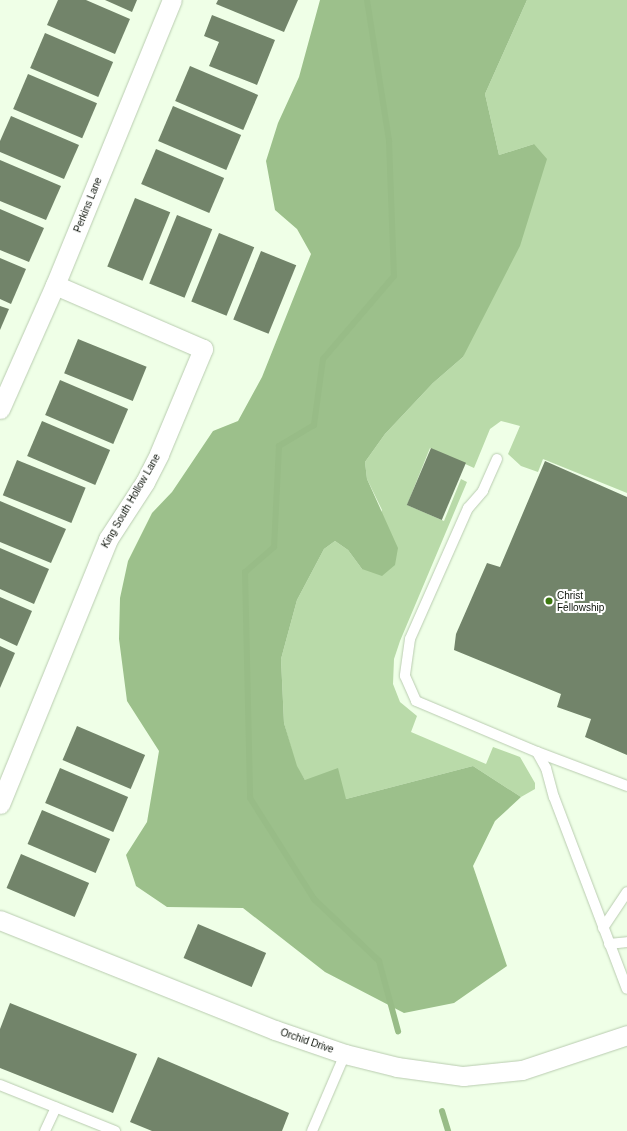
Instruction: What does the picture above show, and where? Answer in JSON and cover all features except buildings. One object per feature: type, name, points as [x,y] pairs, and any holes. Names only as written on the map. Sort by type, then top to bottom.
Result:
[{"type":"street","name":"Perkins Lane","points":[[0,409],[54,285],[172,0]]},
{"type":"street","name":"King South Hollow Lane","points":[[0,804],[108,539],[145,482],[157,459],[203,349],[54,285]]},
{"type":"street","name":"Orchid Drive","points":[[0,920],[275,1030],[345,1054],[397,1067],[463,1076],[522,1070],[627,1035]]},
{"type":"lane","points":[[497,459],[483,492],[468,508],[410,640],[405,676],[416,701],[537,752],[627,786]]},
{"type":"lane","points":[[537,752],[546,768],[554,797],[627,989]]},
{"type":"lane","points":[[603,928],[627,892]]},
{"type":"lane","points":[[609,944],[627,942]]},
{"type":"lane","points":[[312,1131],[345,1054]]},
{"type":"lane","points":[[0,1085],[115,1131]]},
{"type":"lane","points":[[45,1131],[56,1107]]},
{"type":"green space","points":[[320,0],[527,0],[485,94],[499,155],[534,144],[547,159],[520,246],[463,357],[433,383],[385,434],[365,462],[367,479],[398,548],[395,565],[382,576],[362,569],[348,550],[335,541],[324,549],[297,600],[281,659],[284,723],[297,766],[305,780],[338,768],[346,799],[473,766],[521,797],[495,821],[473,866],[507,966],[454,1003],[404,1013],[325,972],[243,908],[167,907],[136,886],[126,855],[147,822],[159,751],[127,701],[119,639],[120,598],[128,561],[152,513],[172,492],[213,431],[238,421],[262,377],[311,254],[297,229],[275,210],[266,161],[278,123],[299,77]]},
{"type":"green space","points":[[527,0],[627,0],[627,493],[543,459],[538,472],[521,466],[508,454],[520,426],[501,421],[490,429],[474,468],[430,448],[407,505],[444,521],[461,479],[467,482],[400,641],[394,659],[393,684],[400,702],[417,716],[411,732],[486,764],[493,747],[520,757],[535,783],[535,789],[521,797],[473,766],[346,799],[305,780],[296,766],[284,723],[281,659],[297,600],[324,549],[335,541],[348,550],[362,569],[382,510],[367,479],[365,462],[385,434],[433,383],[463,357],[534,144],[499,155],[485,94]]},
{"type":"waterway","points":[[367,0],[389,141],[394,276],[323,359],[314,425],[279,446],[274,547],[245,572],[250,798],[314,899],[379,961],[398,1031]]},
{"type":"waterway","points":[[442,1111],[448,1131]]},
{"type":"place","name":"Christ Fellowship","points":[[549,601]]}]
